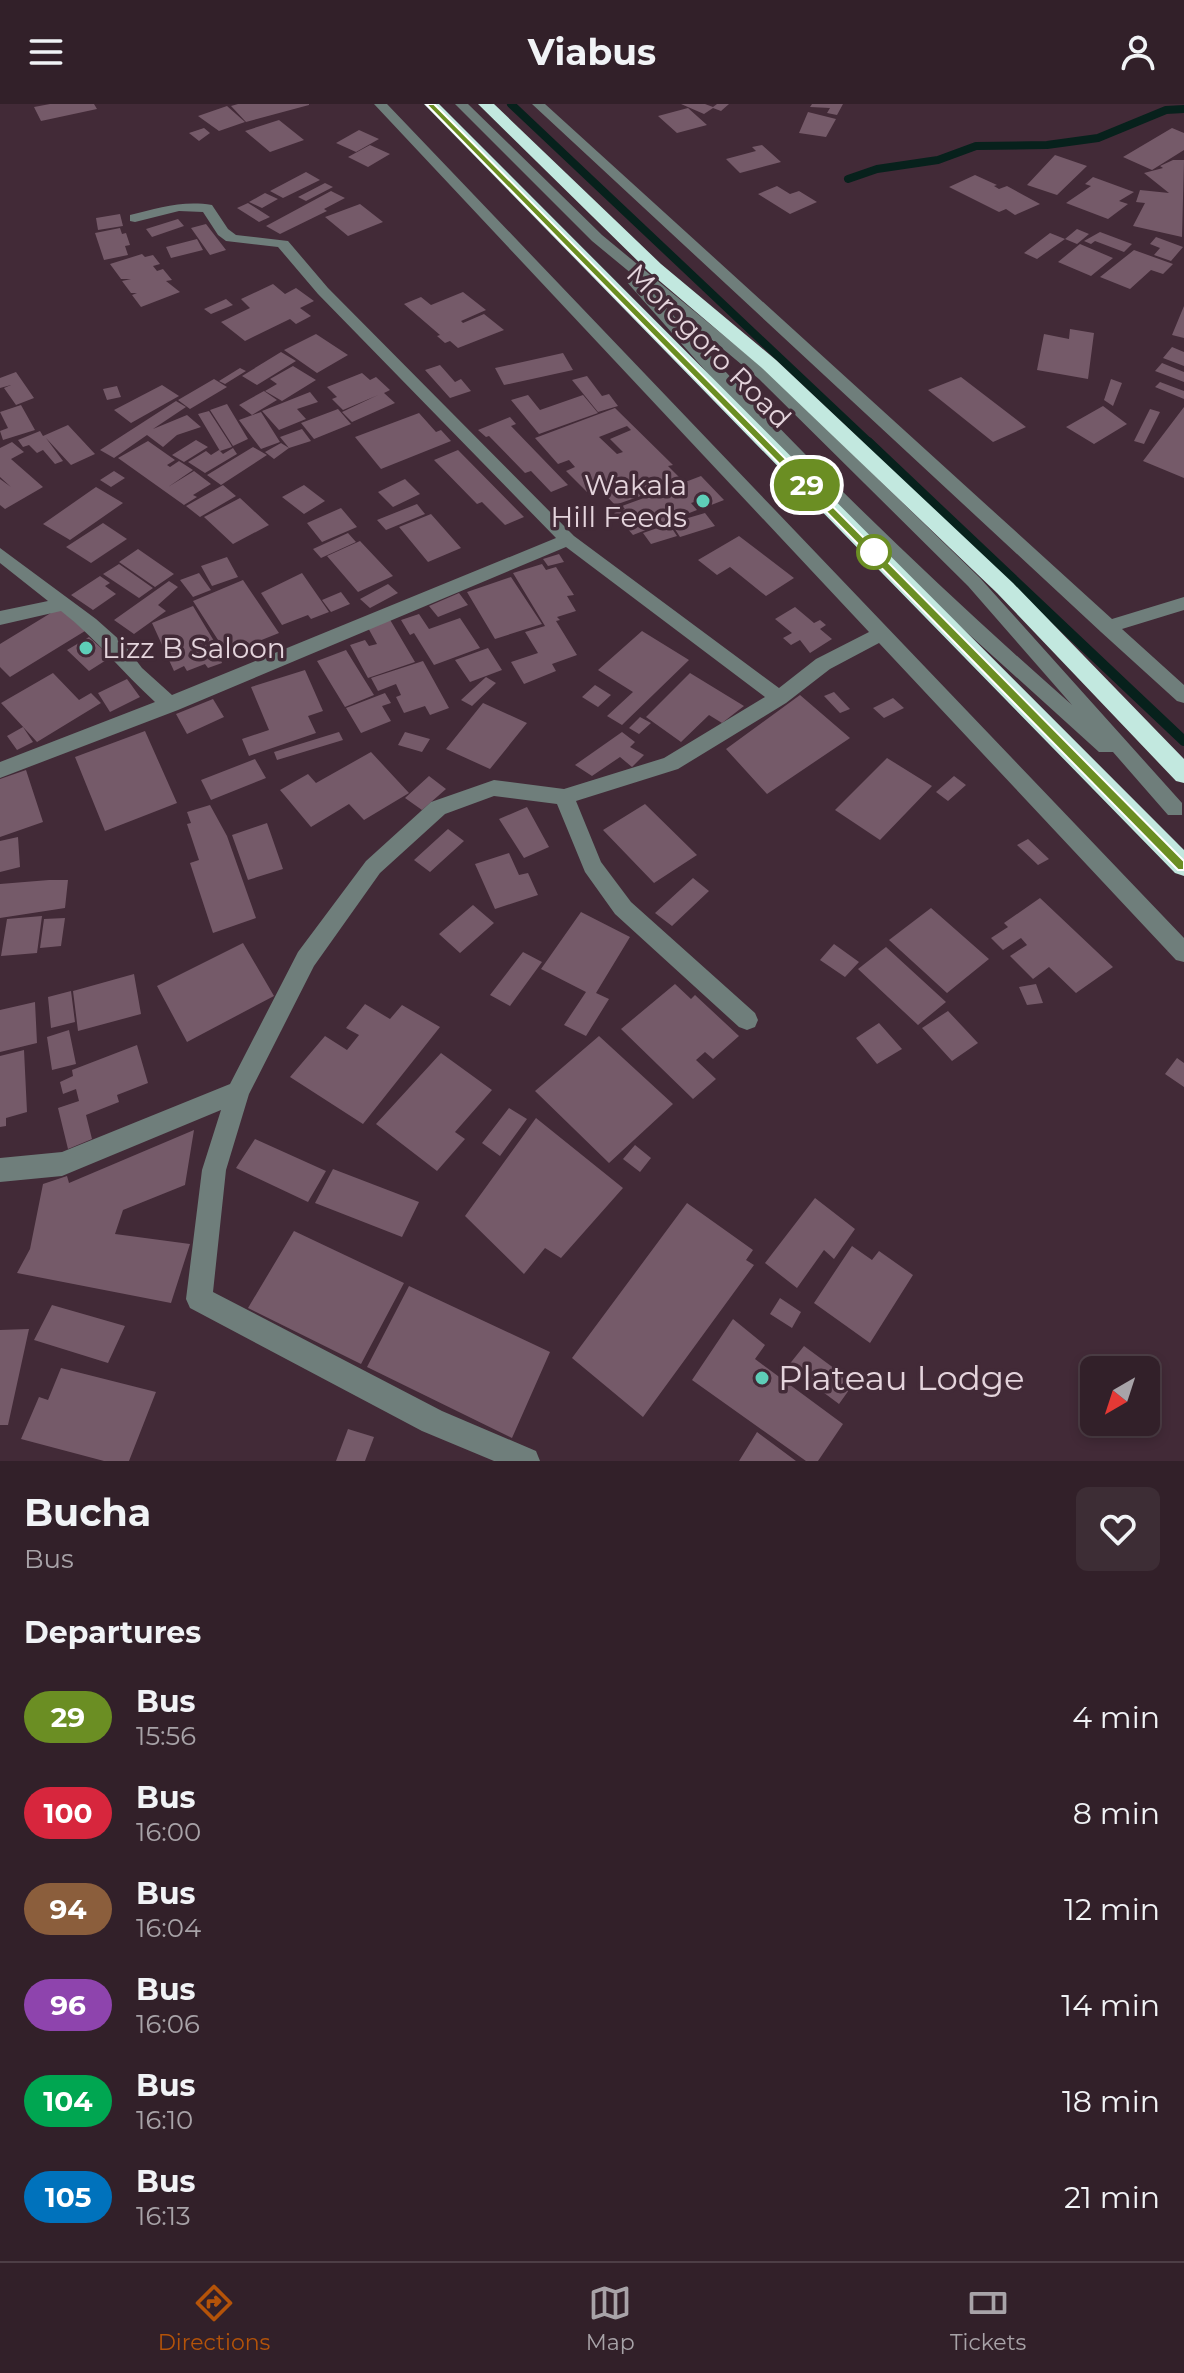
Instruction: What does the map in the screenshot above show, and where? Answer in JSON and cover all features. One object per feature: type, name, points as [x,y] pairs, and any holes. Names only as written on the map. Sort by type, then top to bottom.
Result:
[{"type":"highway","name":"Morogoro Road","points":[[431,104],[1184,866]]},
{"type":"highway","name":"Morogoro Road","points":[[485,104],[646,259],[769,364],[1005,588],[1184,774]]},
{"type":"street","points":[[380,104],[1184,953]]},
{"type":"street","name":"Morogoro Road","points":[[461,104],[597,238],[764,376],[974,582],[1180,813]]},
{"type":"street","points":[[538,104],[1184,696]]},
{"type":"street","points":[[135,218],[196,206],[207,208],[225,235],[231,238],[274,240],[283,244],[323,291],[568,540],[779,698]]},
{"type":"street","name":"Morogoro Road","points":[[597,238],[662,316],[725,383],[936,595],[1180,813]]},
{"type":"street","points":[[0,770],[171,705],[399,606],[568,540]]},
{"type":"street","points":[[0,554],[116,648],[135,673],[171,705]]},
{"type":"street","points":[[1107,627],[1184,603]]},
{"type":"street","points":[[0,618],[62,604]]},
{"type":"street","points":[[526,1461],[432,1421],[199,1299],[214,1170],[238,1092],[306,959],[373,867],[438,808],[494,788],[564,797],[671,764],[779,698],[823,664],[882,633]]},
{"type":"street","points":[[564,797],[592,866],[623,908],[747,1020]]},
{"type":"street","points":[[0,1170],[62,1164],[238,1092]]},
{"type":"building","points":[[94,104],[97,109],[41,121],[34,107]]},
{"type":"building","points":[[681,104],[713,107],[729,104],[721,111],[713,108],[704,114]]},
{"type":"building","points":[[812,104],[843,104],[837,115],[827,113],[830,108],[810,107]]},
{"type":"building","points":[[309,105],[246,122],[231,106]]},
{"type":"building","points":[[227,106],[245,122],[219,131],[198,116]]},
{"type":"building","points":[[688,108],[707,125],[677,133],[658,116]]},
{"type":"building","points":[[808,112],[836,119],[826,137],[799,133]]},
{"type":"building","points":[[279,120],[304,140],[270,152],[245,131]]},
{"type":"building","points":[[204,128],[210,133],[199,141],[189,133]]},
{"type":"building","points":[[1172,128],[1184,133],[1184,150],[1152,170],[1123,157]]},
{"type":"building","points":[[359,130],[379,139],[356,152],[336,143]]},
{"type":"building","points":[[370,145],[390,154],[368,167],[348,157]]},
{"type":"building","points":[[762,145],[781,162],[740,173],[726,159],[756,151],[752,147]]},
{"type":"building","points":[[1055,155],[1087,166],[1057,195],[1027,185]]},
{"type":"building","points":[[1173,160],[1184,160],[1182,237],[1133,226],[1145,203],[1136,202],[1140,190],[1169,193],[1144,173],[1163,168],[1160,166]]},
{"type":"building","points":[[306,172],[320,180],[283,198],[270,191]]},
{"type":"building","points":[[975,175],[997,185],[994,186],[999,189],[1007,186],[1040,204],[1015,215],[1006,209],[999,212],[949,187]]},
{"type":"building","points":[[1093,177],[1134,192],[1119,201],[1128,204],[1108,219],[1066,203],[1091,186],[1085,184]]},
{"type":"building","points":[[325,183],[333,187],[306,201],[298,197]]},
{"type":"building","points":[[777,186],[790,194],[799,191],[817,202],[790,214],[758,194]]},
{"type":"building","points":[[331,191],[345,198],[324,209],[327,211],[280,234],[266,226]]},
{"type":"building","points":[[265,193],[278,199],[262,208],[249,202]]},
{"type":"building","points":[[248,203],[270,217],[259,222],[237,208]]},
{"type":"building","points":[[360,204],[383,222],[348,236],[325,217]]},
{"type":"building","points":[[120,214],[123,226],[98,230],[96,218]]},
{"type":"building","points":[[178,219],[184,226],[152,237],[146,229]]},
{"type":"building","points":[[206,224],[226,250],[210,255],[191,228]]},
{"type":"building","points":[[120,228],[122,234],[126,233],[130,245],[125,246],[128,255],[104,260],[95,233]]},
{"type":"building","points":[[1077,229],[1089,234],[1077,244],[1065,239]]},
{"type":"building","points":[[1100,232],[1132,244],[1124,252],[1095,241],[1091,244],[1084,241]]},
{"type":"building","points":[[1050,233],[1065,239],[1037,259],[1024,253]]},
{"type":"building","points":[[1156,237],[1183,247],[1171,261],[1154,255],[1160,248],[1150,244]]},
{"type":"building","points":[[197,239],[203,250],[171,258],[166,247]]},
{"type":"building","points":[[1080,244],[1113,258],[1091,276],[1058,262]]},
{"type":"building","points":[[1134,250],[1173,264],[1163,274],[1151,270],[1130,289],[1100,277]]},
{"type":"building","points":[[142,254],[145,257],[153,255],[160,264],[153,266],[157,271],[163,269],[172,280],[166,281],[180,292],[141,307],[132,295],[137,293],[131,293],[122,281],[131,279],[121,279],[110,264]]},
{"type":"building","points":[[273,284],[285,294],[296,288],[314,301],[300,308],[311,316],[296,324],[290,319],[245,341],[221,322],[250,308],[241,299]]},
{"type":"building","points":[[463,292],[486,310],[461,321],[463,323],[484,314],[504,330],[458,348],[450,341],[445,343],[404,304],[421,297],[431,305]]},
{"type":"building","points":[[226,299],[233,305],[211,314],[204,309]]},
{"type":"building","points":[[1184,306],[1184,338],[1172,335]]},
{"type":"building","points":[[1070,329],[1094,333],[1088,379],[1037,370],[1044,334],[1069,339]]},
{"type":"building","points":[[316,334],[348,355],[317,373],[284,350]]},
{"type":"building","points":[[1172,347],[1184,352],[1184,366],[1163,358]]},
{"type":"building","points":[[281,352],[296,361],[257,385],[242,376]]},
{"type":"building","points":[[563,353],[573,370],[504,385],[495,368]]},
{"type":"building","points":[[1162,363],[1184,372],[1184,382],[1155,371]]},
{"type":"building","points":[[440,365],[455,382],[461,379],[471,391],[450,398],[425,370]]},
{"type":"building","points":[[293,366],[316,380],[282,401],[265,391],[277,384],[270,379]]},
{"type":"building","points":[[240,368],[246,371],[225,384],[219,381]]},
{"type":"building","points":[[16,372],[34,398],[16,405],[4,388],[11,385],[0,388],[0,378]]},
{"type":"building","points":[[362,373],[370,380],[376,377],[390,390],[384,393],[395,403],[352,422],[342,412],[378,395],[343,410],[332,399],[337,397],[327,387]]},
{"type":"building","points":[[587,376],[602,396],[609,394],[618,406],[598,412],[572,380]]},
{"type":"building","points":[[961,377],[1026,427],[993,442],[928,390]]},
{"type":"building","points":[[214,379],[227,387],[190,409],[178,400]]},
{"type":"building","points":[[1111,379],[1122,383],[1113,406],[1104,400]]},
{"type":"building","points":[[1160,382],[1184,391],[1184,399],[1155,387]]},
{"type":"building","points":[[162,385],[179,396],[131,423],[114,410]]},
{"type":"building","points":[[117,386],[121,397],[107,400],[103,389]]},
{"type":"building","points":[[264,391],[277,400],[252,415],[239,405]]},
{"type":"building","points":[[310,392],[318,402],[297,409],[306,419],[279,430],[262,411]]},
{"type":"building","points":[[528,395],[540,410],[583,395],[598,413],[539,434],[511,400]]},
{"type":"building","points":[[176,401],[186,407],[153,429],[187,415],[201,427],[177,435],[163,447],[147,435],[114,458],[100,450]]},
{"type":"building","points":[[227,404],[248,439],[233,446],[210,410]]},
{"type":"building","points":[[21,405],[35,430],[3,440],[0,431],[8,428],[0,412]]},
{"type":"building","points":[[1103,406],[1127,424],[1094,444],[1066,427]]},
{"type":"building","points":[[1184,407],[1184,478],[1143,461]]},
{"type":"building","points":[[615,408],[673,465],[668,466],[683,481],[615,505],[599,488],[587,492],[566,471],[575,467],[569,460],[558,464],[535,438]],"holes":[[[627,426],[631,430],[610,439],[623,452],[617,454],[599,437]]]},
{"type":"building","points":[[338,409],[351,424],[314,439],[301,423]]},
{"type":"building","points":[[1150,409],[1160,412],[1144,444],[1134,441]]},
{"type":"building","points":[[209,411],[232,447],[220,451],[198,414]]},
{"type":"building","points":[[261,412],[280,442],[261,449],[239,420]]},
{"type":"building","points":[[419,413],[436,432],[441,430],[451,441],[381,469],[355,437]]},
{"type":"building","points":[[510,417],[516,424],[511,426],[568,485],[551,492],[531,471],[525,473],[489,436],[478,430]]},
{"type":"building","points":[[68,425],[95,454],[71,465],[46,438],[63,461],[55,464],[43,450],[37,453],[29,445],[23,447],[18,440],[40,431],[43,436]]},
{"type":"building","points":[[302,429],[311,441],[289,448],[280,437]]},
{"type":"building","points":[[196,440],[208,447],[184,462],[172,455]]},
{"type":"building","points":[[148,441],[175,460],[167,465],[170,467],[179,461],[193,470],[168,487],[194,471],[211,484],[184,505],[118,458]]},
{"type":"building","points":[[12,442],[24,452],[11,459],[43,487],[5,509],[0,505],[0,479],[11,487],[0,477],[0,448]]},
{"type":"building","points":[[281,443],[289,448],[274,459],[265,452]]},
{"type":"building","points":[[253,447],[267,455],[221,485],[207,475]]},
{"type":"building","points":[[233,448],[237,454],[205,473],[188,462],[206,451],[211,455],[219,450],[223,454]]},
{"type":"building","points":[[458,450],[524,517],[505,525],[482,502],[477,504],[434,460]]},
{"type":"building","points":[[114,471],[125,478],[111,487],[100,480]]},
{"type":"building","points":[[701,476],[724,500],[701,509],[694,502],[691,503],[697,510],[633,535],[614,513],[625,509],[622,506],[674,487],[677,489],[682,487],[680,484]]},
{"type":"building","points":[[405,479],[420,494],[393,507],[378,492]]},
{"type":"building","points":[[223,485],[236,496],[200,517],[186,506]]},
{"type":"building","points":[[304,485],[325,501],[304,514],[282,497]]},
{"type":"building","points":[[96,487],[123,503],[70,540],[43,524]]},
{"type":"building","points":[[240,498],[269,525],[233,544],[204,517]]},
{"type":"building","points":[[417,504],[425,514],[386,530],[377,520]]},
{"type":"building","points":[[341,508],[357,527],[322,542],[307,523]]},
{"type":"building","points":[[705,513],[715,526],[680,537],[671,523]]},
{"type":"building","points":[[431,514],[461,548],[428,562],[399,527]]},
{"type":"building","points":[[103,523],[127,539],[91,563],[66,547]]},
{"type":"building","points":[[669,524],[677,536],[651,544],[643,533]]},
{"type":"building","points":[[348,533],[356,542],[321,558],[313,549]]},
{"type":"building","points":[[739,536],[794,578],[766,596],[730,567],[717,575],[698,560]]},
{"type":"building","points":[[360,541],[393,576],[358,592],[327,556]]},
{"type":"building","points":[[138,549],[174,574],[155,587],[119,562]]},
{"type":"building","points":[[559,554],[564,562],[548,566],[543,559]]},
{"type":"building","points":[[227,557],[238,577],[212,586],[201,566]]},
{"type":"building","points":[[119,564],[153,588],[139,598],[103,574]]},
{"type":"building","points":[[542,564],[546,570],[556,567],[574,595],[567,596],[576,611],[557,617],[560,620],[556,621],[577,655],[552,664],[556,671],[524,684],[511,662],[538,653],[525,632],[545,626],[513,573]]},
{"type":"building","points":[[199,573],[211,590],[193,597],[180,580]]},
{"type":"building","points":[[302,573],[329,612],[311,619],[308,615],[282,625],[261,593]]},
{"type":"building","points":[[100,576],[110,583],[105,586],[116,594],[93,610],[71,595]]},
{"type":"building","points":[[511,577],[542,624],[495,639],[467,592]]},
{"type":"building","points":[[243,580],[279,633],[227,654],[193,601]]},
{"type":"building","points":[[169,581],[178,587],[158,605],[166,611],[134,634],[114,620]]},
{"type":"building","points":[[388,584],[398,593],[370,608],[360,599]]},
{"type":"building","points":[[341,592],[350,604],[331,612],[322,600]]},
{"type":"building","points":[[459,593],[468,605],[438,617],[429,606]]},
{"type":"building","points":[[193,606],[223,656],[220,657],[222,663],[208,668],[205,664],[187,671],[184,666],[174,671],[152,623]]},
{"type":"building","points":[[795,607],[814,623],[820,620],[826,625],[820,629],[832,639],[810,653],[800,640],[791,645],[783,638],[792,633],[775,619]]},
{"type":"building","points":[[59,608],[85,631],[10,677],[0,667],[0,644]]},
{"type":"building","points":[[419,614],[429,629],[460,618],[480,648],[434,665],[414,633],[410,635],[401,620]]},
{"type":"building","points":[[389,618],[415,662],[368,678],[350,645],[365,640],[369,646],[377,644],[367,626]]},
{"type":"building","points":[[642,631],[689,660],[622,725],[607,716],[633,692],[598,670]]},
{"type":"building","points":[[89,637],[111,657],[89,671],[67,650]]},
{"type":"building","points":[[488,648],[502,670],[470,682],[455,660]]},
{"type":"building","points":[[346,650],[374,695],[345,707],[317,661]]},
{"type":"building","points":[[423,661],[449,708],[430,715],[425,706],[404,713],[396,697],[401,695],[396,684],[378,691],[371,678]]},
{"type":"building","points":[[305,670],[323,711],[308,716],[316,733],[249,756],[242,739],[269,730],[251,687]]},
{"type":"building","points":[[53,673],[79,700],[91,693],[101,703],[37,742],[1,703]]},
{"type":"building","points":[[690,673],[744,706],[722,723],[709,715],[681,742],[646,717]]},
{"type":"building","points":[[486,677],[496,683],[472,706],[461,700]]},
{"type":"building","points":[[127,679],[140,697],[110,712],[98,693]]},
{"type":"building","points":[[595,685],[611,695],[598,707],[582,697]]},
{"type":"building","points":[[834,692],[850,709],[840,713],[824,696]]},
{"type":"building","points":[[385,693],[391,703],[382,706],[391,721],[361,733],[346,708]]},
{"type":"building","points":[[800,695],[850,738],[767,794],[726,749]]},
{"type":"building","points":[[893,698],[904,708],[884,718],[873,708]]},
{"type":"building","points":[[213,699],[224,717],[187,734],[176,714]]},
{"type":"building","points":[[483,703],[527,723],[490,769],[446,749]]},
{"type":"building","points":[[640,717],[651,723],[639,734],[629,728]]},
{"type":"building","points":[[23,727],[33,742],[17,750],[7,736]]},
{"type":"building","points":[[145,731],[177,803],[105,831],[75,757]]},
{"type":"building","points":[[339,732],[343,740],[277,760],[274,752]]},
{"type":"building","points":[[405,732],[430,739],[422,752],[398,745]]},
{"type":"building","points":[[622,732],[635,742],[630,747],[644,755],[632,767],[620,757],[592,776],[575,765]]},
{"type":"building","points":[[371,752],[409,793],[364,820],[349,804],[311,827],[280,790],[308,774],[316,783]]},
{"type":"building","points":[[887,758],[932,786],[880,840],[835,810]]},
{"type":"building","points":[[255,759],[266,778],[211,800],[201,780]]},
{"type":"building","points":[[26,770],[43,822],[0,837],[0,779]]},
{"type":"building","points":[[429,776],[446,789],[422,810],[405,798]]},
{"type":"building","points":[[954,776],[966,785],[948,801],[936,792]]},
{"type":"building","points":[[645,804],[697,855],[654,883],[603,830]]},
{"type":"building","points":[[210,805],[227,836],[256,918],[213,933],[190,863],[199,860],[187,824],[191,823],[187,812]]},
{"type":"building","points":[[527,807],[549,847],[524,858],[499,819]]},
{"type":"building","points":[[267,823],[283,869],[248,880],[232,835]]},
{"type":"building","points":[[448,829],[464,841],[430,872],[414,860]]},
{"type":"building","points":[[18,837],[20,867],[0,872],[0,841]]},
{"type":"building","points":[[1028,839],[1049,859],[1038,865],[1017,845]]},
{"type":"building","points":[[509,853],[519,875],[528,873],[538,895],[495,909],[475,864]]},
{"type":"building","points":[[693,878],[709,891],[672,926],[655,913]]},
{"type":"building","points":[[68,880],[65,908],[0,918],[0,884]]},
{"type":"building","points":[[1040,898],[1113,967],[1076,993],[1049,967],[1033,979],[1010,956],[1027,945],[1021,938],[1003,950],[991,938],[1008,927],[1004,923]]},
{"type":"building","points":[[473,905],[494,923],[460,953],[439,934]]},
{"type":"building","points":[[931,908],[989,959],[947,993],[889,940]]},
{"type":"building","points":[[581,912],[630,937],[596,993],[609,999],[586,1036],[564,1025],[586,992],[541,969]]},
{"type":"building","points":[[42,916],[37,953],[1,956],[7,919]]},
{"type":"building","points":[[65,918],[61,946],[40,948],[44,919]]},
{"type":"building","points":[[243,943],[274,996],[187,1042],[157,986]]},
{"type":"building","points":[[834,944],[859,962],[845,977],[820,960]]},
{"type":"building","points":[[886,947],[946,1002],[918,1025],[858,969]]},
{"type":"building","points":[[523,952],[542,962],[510,1006],[490,995]]},
{"type":"building","points":[[134,974],[141,1014],[78,1031],[73,991]]},
{"type":"building","points":[[675,984],[691,999],[695,995],[739,1036],[713,1059],[705,1052],[696,1060],[716,1079],[693,1099],[621,1029]]},
{"type":"building","points":[[1036,984],[1043,1003],[1027,1005],[1019,987]]},
{"type":"building","points":[[71,991],[75,1022],[51,1028],[48,997]]},
{"type":"building","points":[[35,1002],[37,1043],[0,1052],[0,1010]]},
{"type":"building","points":[[365,1004],[390,1019],[402,1005],[440,1027],[363,1124],[290,1077],[325,1036],[347,1050],[359,1035],[346,1028]]},
{"type":"building","points":[[948,1011],[978,1043],[952,1061],[922,1028]]},
{"type":"building","points":[[879,1023],[902,1049],[877,1064],[856,1038]]},
{"type":"building","points":[[69,1030],[76,1064],[52,1070],[47,1037]]},
{"type":"building","points":[[599,1036],[673,1104],[609,1163],[535,1091]]},
{"type":"building","points":[[137,1045],[148,1083],[117,1095],[119,1102],[86,1115],[92,1139],[68,1149],[58,1108],[79,1101],[76,1089],[63,1094],[60,1082],[73,1076],[72,1070]]},
{"type":"building","points":[[24,1050],[27,1112],[6,1118],[6,1126],[0,1127],[0,1056]]},
{"type":"building","points":[[441,1053],[492,1090],[455,1132],[465,1139],[437,1171],[376,1124]]},
{"type":"building","points":[[1177,1058],[1184,1063],[1184,1087],[1165,1074]]},
{"type":"building","points":[[509,1108],[527,1119],[500,1156],[482,1143]]},
{"type":"building","points":[[536,1118],[623,1188],[561,1258],[545,1248],[524,1274],[465,1216]]},
{"type":"building","points":[[194,1130],[185,1185],[123,1210],[115,1234],[190,1244],[171,1303],[17,1273],[30,1249],[43,1184],[67,1176],[69,1183]]},
{"type":"building","points":[[255,1139],[326,1171],[308,1202],[236,1168]]},
{"type":"building","points":[[635,1145],[651,1158],[640,1172],[623,1159]]},
{"type":"building","points":[[333,1169],[419,1202],[402,1237],[315,1203]]},
{"type":"building","points":[[815,1198],[855,1229],[834,1259],[824,1250],[797,1288],[765,1263]]},
{"type":"building","points":[[687,1203],[753,1250],[746,1260],[754,1265],[643,1417],[572,1358]]},
{"type":"building","points":[[294,1231],[404,1283],[361,1364],[248,1308]]},
{"type":"building","points":[[852,1246],[872,1260],[879,1251],[913,1275],[870,1343],[814,1303]]},
{"type":"building","points":[[409,1286],[550,1352],[512,1438],[367,1367]]},
{"type":"building","points":[[780,1298],[801,1312],[792,1328],[770,1314]]},
{"type":"building","points":[[52,1305],[125,1326],[108,1363],[34,1340]]},
{"type":"building","points":[[733,1319],[765,1345],[755,1359],[843,1424],[818,1461],[806,1461],[692,1380]]},
{"type":"building","points":[[29,1329],[8,1425],[0,1425],[0,1330]]},
{"type":"building","points":[[804,1346],[854,1383],[839,1404],[788,1366]]},
{"type":"building","points":[[61,1368],[156,1392],[129,1461],[104,1461],[21,1439],[39,1397],[48,1400]]},
{"type":"building","points":[[348,1429],[374,1437],[365,1461],[336,1461]]},
{"type":"building","points":[[757,1432],[796,1461],[739,1461]]},
{"type":"waterway","points":[[511,104],[871,444]]},
{"type":"waterway","points":[[848,179],[877,169],[938,160],[976,146],[1047,145],[1098,138],[1166,110],[1184,109]]},
{"type":"waterway","points":[[868,442],[1184,741]]},
{"type":"bus line","name":"29","points":[[431,104],[1184,865]]},
{"type":"place","name":"Wakala Hill Feeds","points":[[703,501]]},
{"type":"place","name":"Lizz B Saloon","points":[[86,648]]},
{"type":"place","name":"Plateau Lodge","points":[[762,1378]]}]
